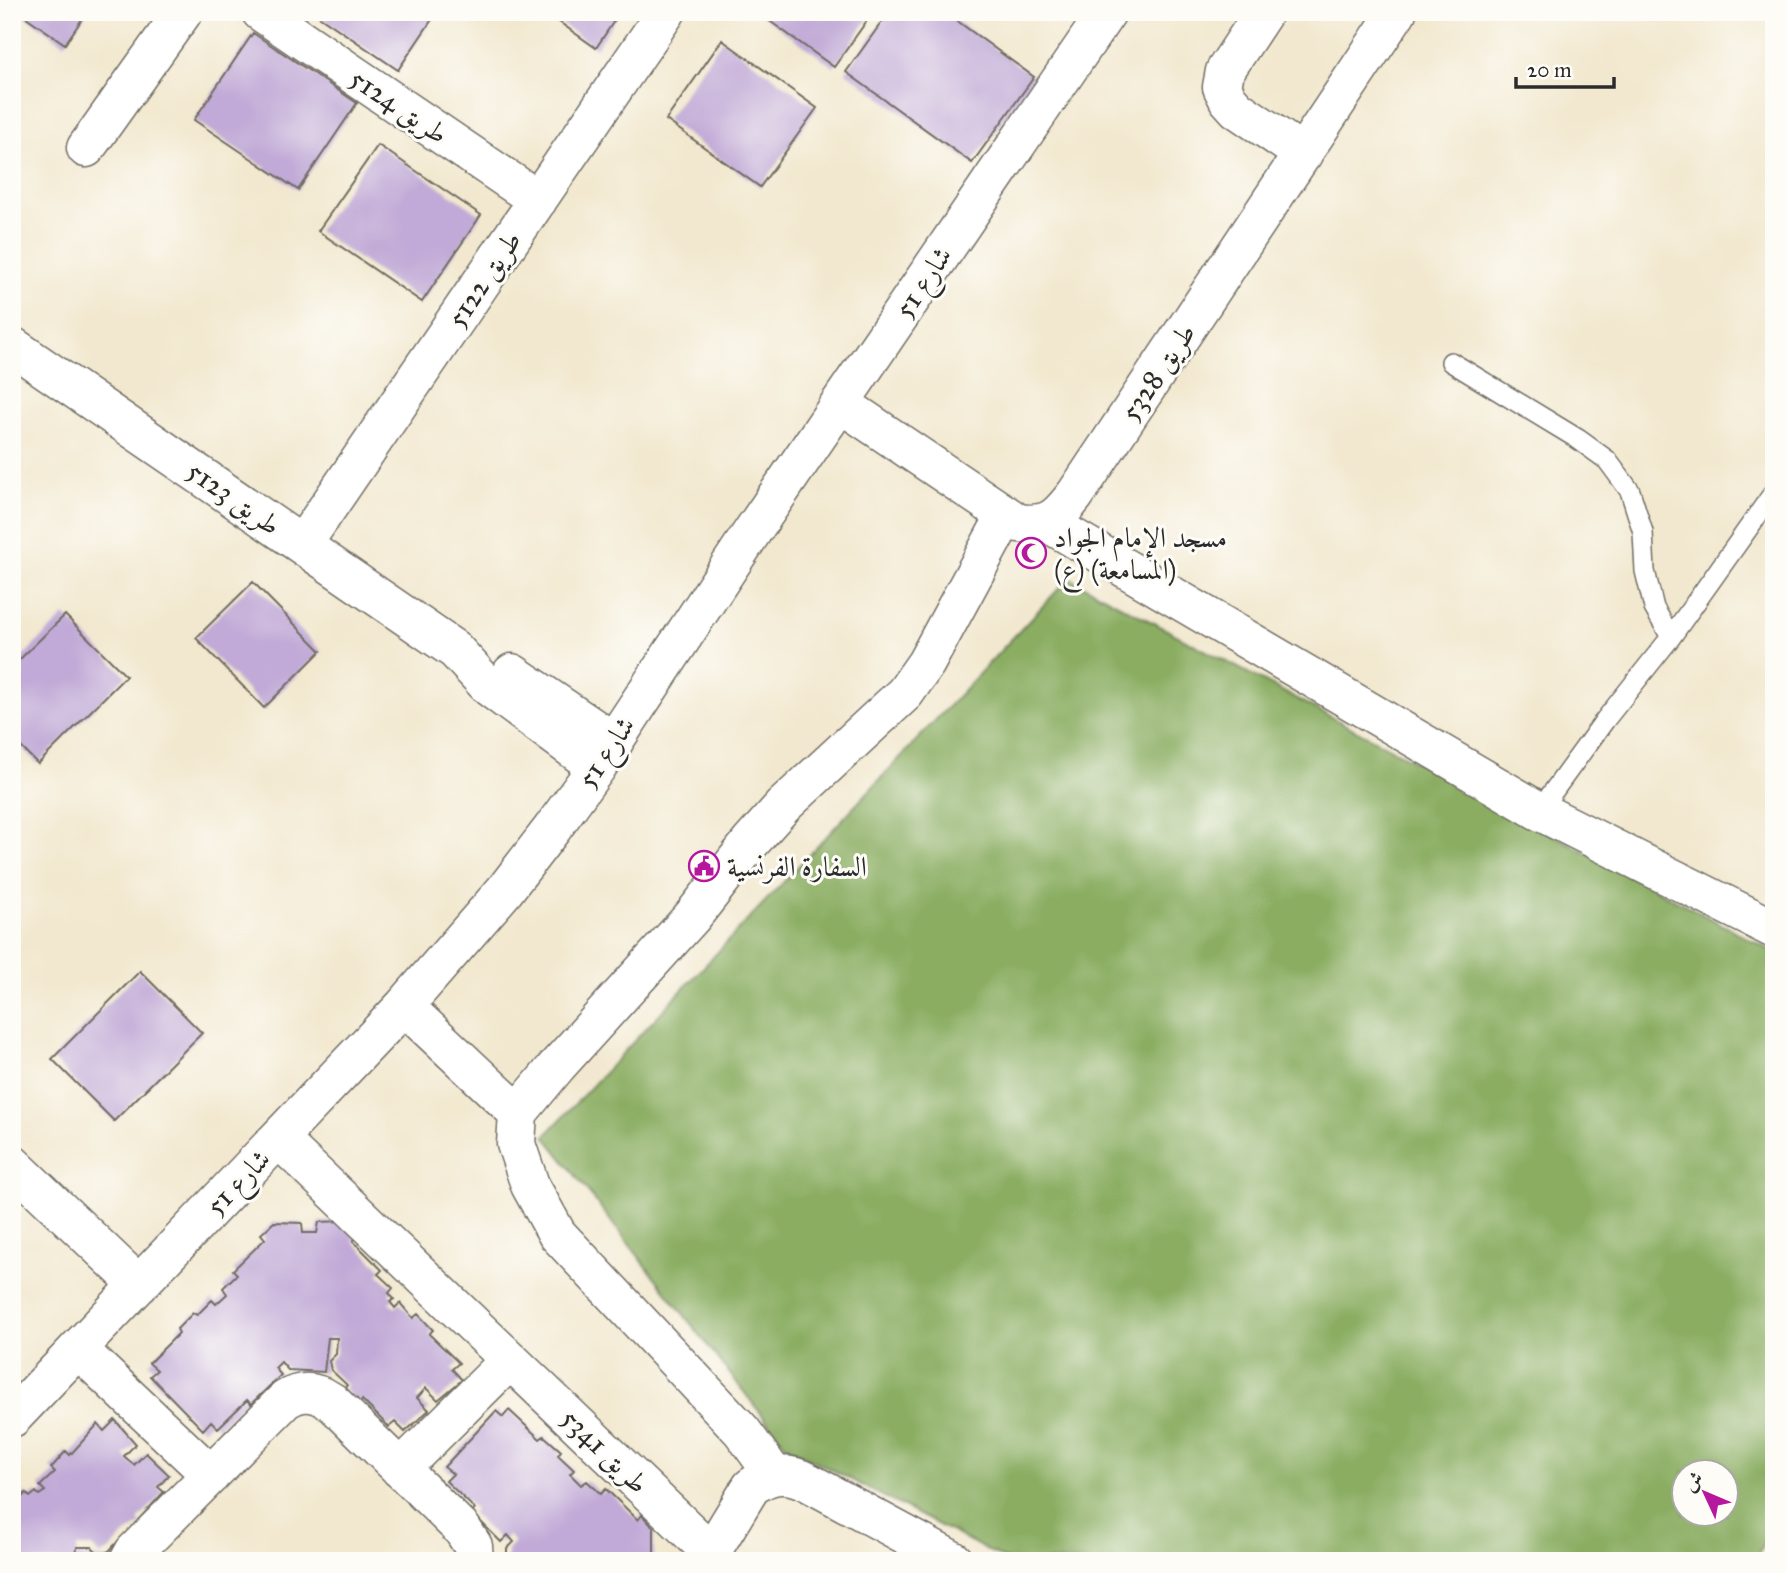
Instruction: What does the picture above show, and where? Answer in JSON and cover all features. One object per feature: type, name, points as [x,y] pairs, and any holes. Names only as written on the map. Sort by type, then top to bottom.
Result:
[{"type":"street","points":[[86,148],[183,12]]},
{"type":"street","name":"طريق 5124","points":[[261,12],[538,200]]},
{"type":"street","name":"طريق 5122","points":[[302,545],[666,12]]},
{"type":"street","name":"شارع 51","points":[[12,1418],[404,1006],[505,890],[606,755],[752,532],[1107,12]]},
{"type":"street","points":[[1264,12],[1225,71],[1222,87],[1237,110],[1303,154]]},
{"type":"street","name":"طريق 5328","points":[[1048,523],[1076,495],[1397,12]]},
{"type":"street","name":"طريق 5123","points":[[12,346],[455,650],[489,660],[505,668],[606,755]]},
{"type":"street","points":[[840,402],[1018,523],[1048,523],[1539,811],[1774,929]]},
{"type":"street","points":[[954,1561],[799,1478],[787,1474],[774,1475],[742,1431],[557,1234],[530,1185],[516,1144],[518,1113],[557,1066],[692,917],[783,806],[905,693],[926,663],[1006,515]]},
{"type":"street","points":[[404,1006],[518,1113]]},
{"type":"street","name":"طريق 5341","points":[[279,1139],[510,1360],[708,1556],[751,1487],[774,1475]]},
{"type":"street","points":[[12,1164],[139,1285]]},
{"type":"street","points":[[78,1349],[211,1475]]},
{"type":"street","points":[[400,1469],[510,1360]]},
{"type":"street","points":[[129,1561],[134,1552],[285,1400],[302,1392],[322,1395],[332,1402],[469,1537],[474,1561]]},
{"type":"lane","points":[[1451,362],[1578,439],[1607,460],[1630,491],[1643,532],[1645,570],[1654,608],[1671,637]]},
{"type":"lane","points":[[1539,811],[1605,720],[1671,637],[1774,492]]},
{"type":"green space","points":[[1069,578],[1774,952],[1774,1520],[1755,1561],[1008,1561],[786,1446],[545,1136]]},
{"type":"building","points":[[19,12],[87,12],[65,44]]},
{"type":"building","points":[[313,12],[437,12],[398,70]]},
{"type":"building","points":[[545,12],[620,12],[596,48]]},
{"type":"building","points":[[757,12],[873,12],[834,67]]},
{"type":"building","points":[[889,12],[945,12],[1034,77],[972,163],[846,72]]},
{"type":"building","points":[[253,33],[357,103],[298,190],[194,120]]},
{"type":"building","points":[[722,40],[817,108],[760,187],[666,120]]},
{"type":"building","points":[[378,145],[481,215],[422,302],[318,231]]},
{"type":"building","points":[[253,582],[321,651],[264,708],[196,638]]},
{"type":"building","points":[[65,615],[126,676],[38,764],[12,738],[12,667]]},
{"type":"building","points":[[140,971],[202,1033],[114,1121],[52,1059]]},
{"type":"building","points":[[345,1221],[359,1235],[353,1241],[382,1270],[378,1274],[393,1288],[389,1293],[394,1299],[390,1302],[395,1308],[400,1303],[413,1318],[418,1314],[433,1330],[429,1334],[459,1363],[452,1369],[462,1380],[438,1400],[426,1388],[417,1398],[429,1410],[405,1432],[395,1422],[389,1427],[362,1400],[358,1404],[344,1389],[347,1385],[331,1370],[329,1361],[336,1354],[337,1338],[328,1338],[324,1372],[288,1370],[281,1362],[275,1368],[281,1375],[251,1404],[247,1400],[218,1428],[211,1421],[203,1430],[150,1376],[157,1370],[149,1363],[179,1333],[177,1329],[193,1313],[197,1315],[212,1300],[216,1304],[227,1294],[223,1288],[237,1274],[233,1270],[265,1239],[261,1234],[274,1222],[302,1223],[303,1233],[317,1233],[319,1222]]},
{"type":"building","points":[[509,1410],[540,1439],[544,1436],[561,1451],[558,1455],[574,1470],[570,1474],[581,1485],[587,1481],[601,1494],[606,1489],[638,1520],[642,1515],[654,1528],[654,1557],[644,1558],[644,1561],[507,1561],[507,1549],[514,1542],[508,1535],[501,1542],[472,1513],[475,1509],[446,1481],[453,1474],[444,1467],[496,1411],[503,1417]]},
{"type":"building","points":[[115,1420],[136,1444],[124,1456],[134,1465],[146,1453],[169,1475],[158,1487],[164,1492],[138,1520],[141,1524],[123,1536],[109,1551],[100,1555],[92,1547],[77,1547],[76,1556],[107,1561],[12,1561],[12,1507],[26,1493],[30,1497],[36,1492],[39,1495],[45,1491],[40,1486],[55,1472],[51,1468],[66,1451],[70,1455],[98,1424],[104,1431]]},
{"type":"place","name":"مسجد الإمام الجواد (ع) (المسامعة)","points":[[1031,553]]},
{"type":"place","name":"السفارة الفرنسية","points":[[704,866]]}]
